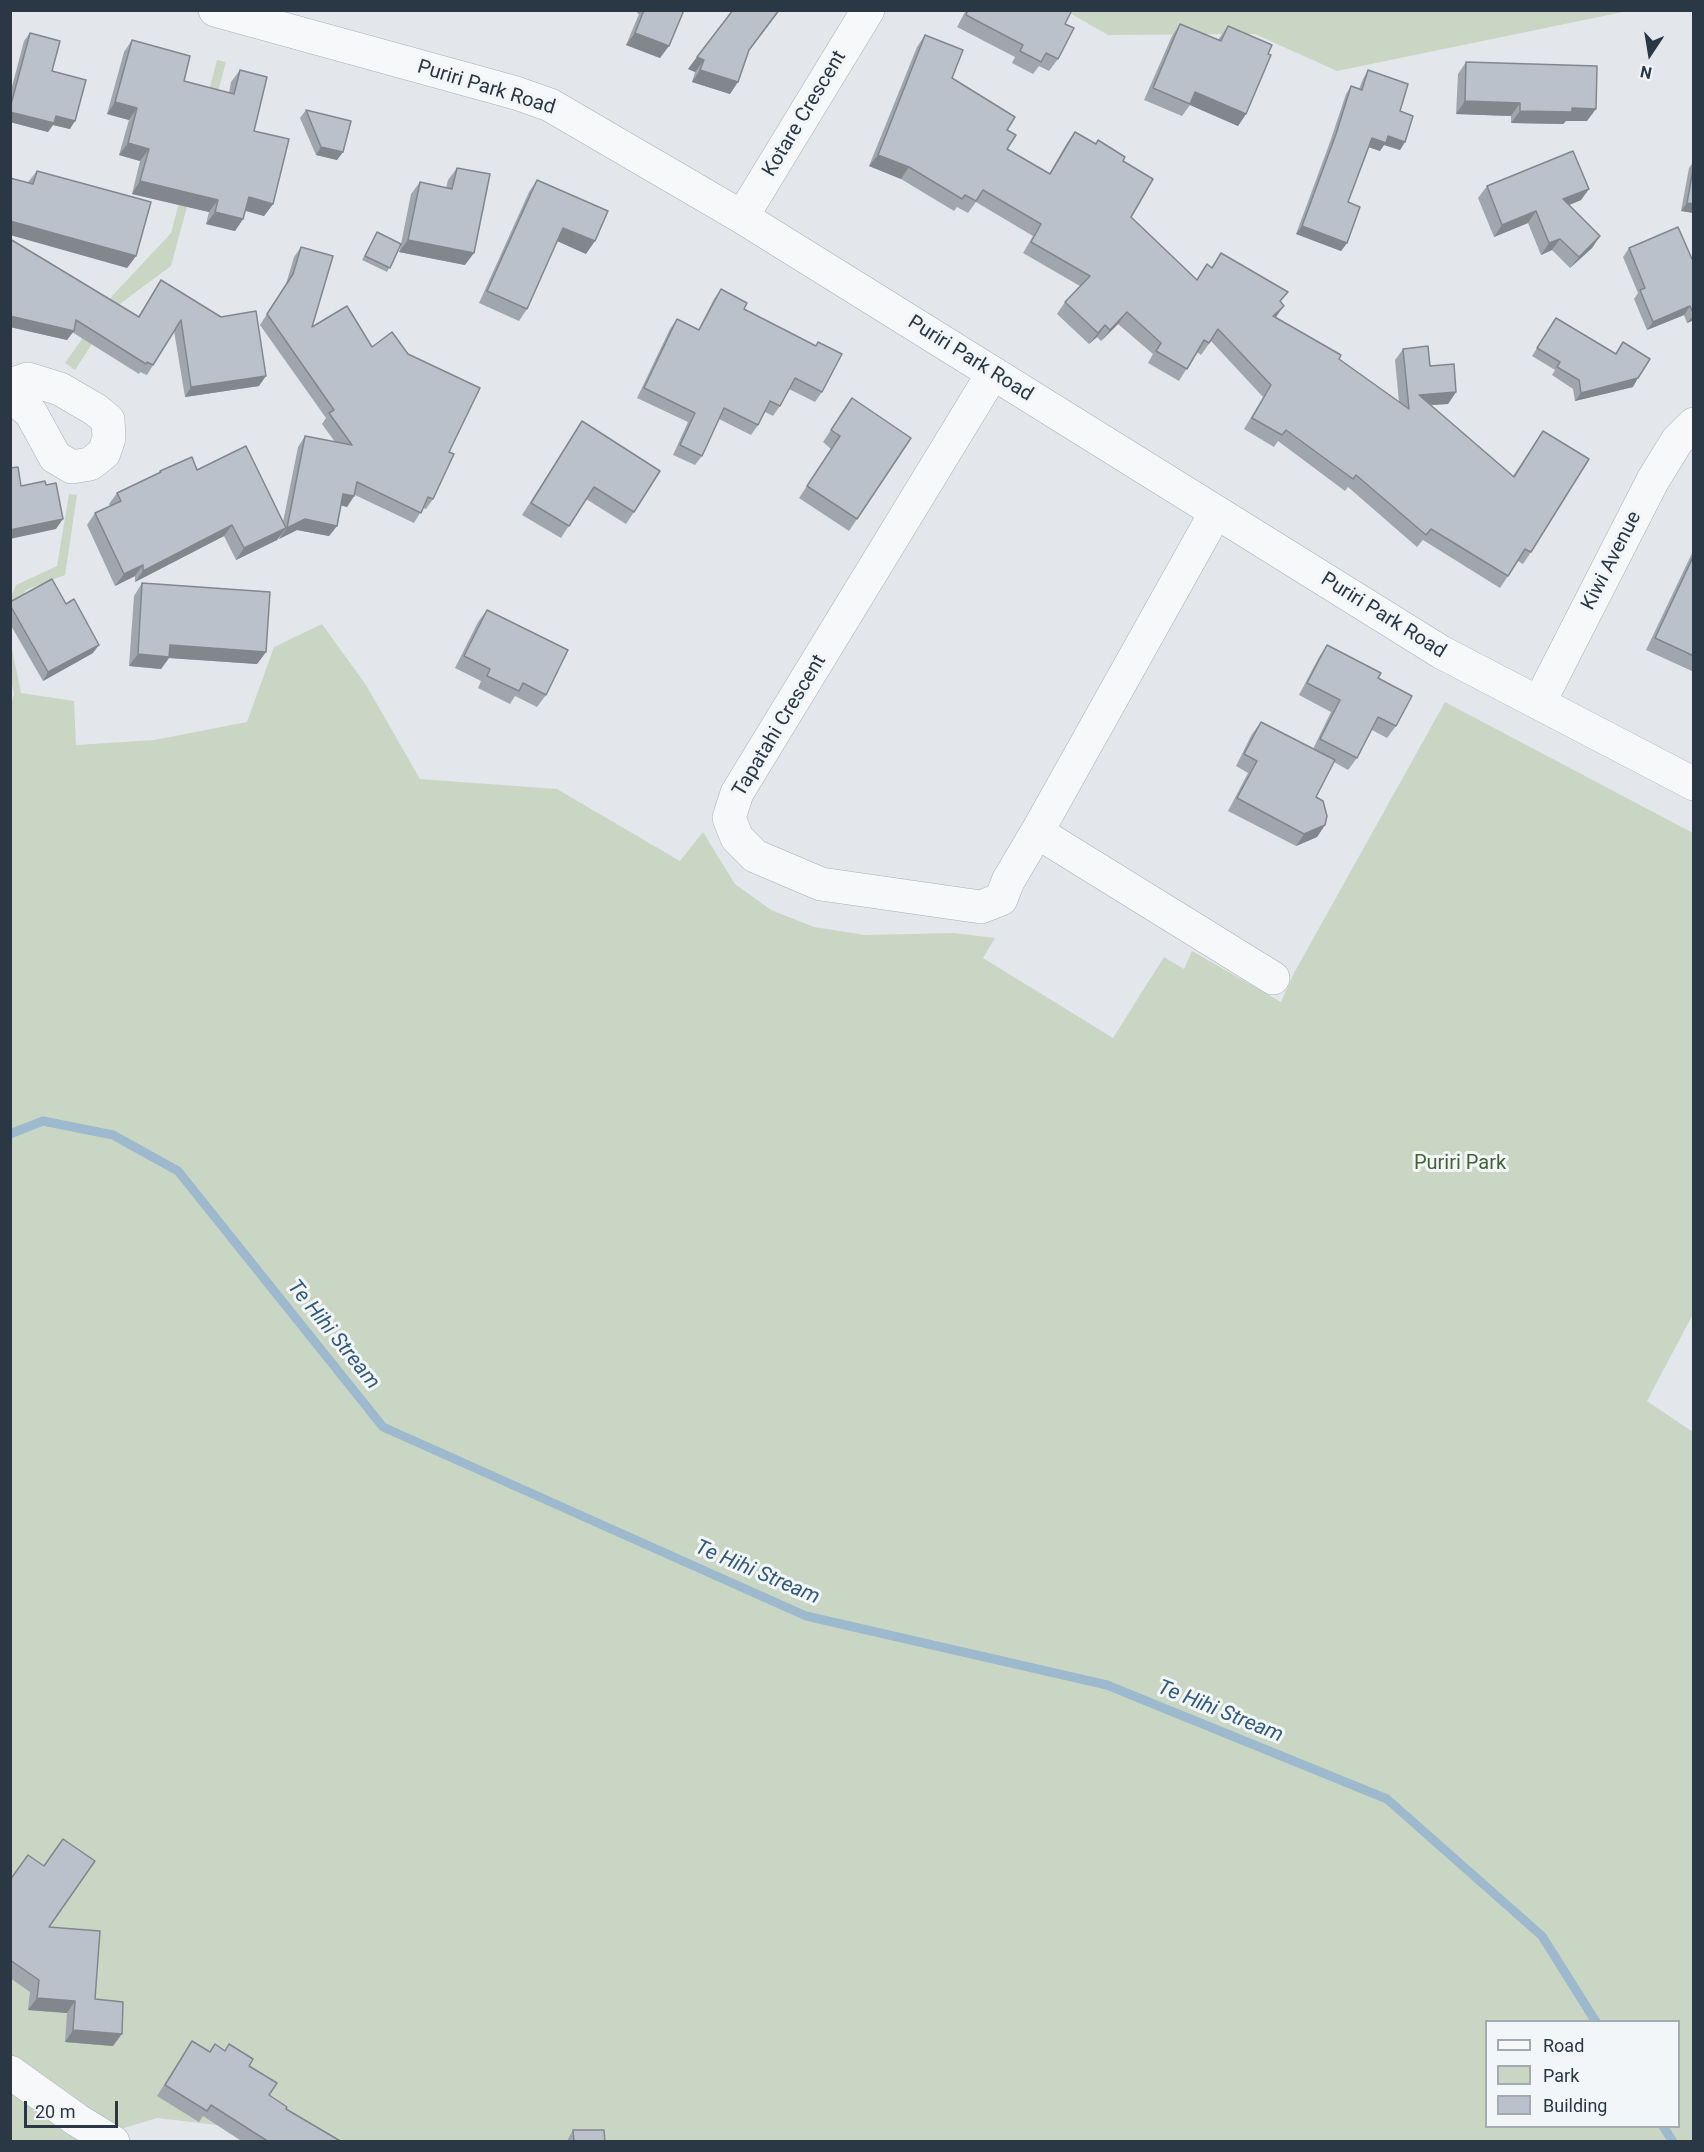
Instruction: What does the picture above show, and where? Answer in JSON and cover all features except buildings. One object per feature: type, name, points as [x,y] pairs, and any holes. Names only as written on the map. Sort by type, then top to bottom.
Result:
[{"type":"street","name":"Puriri Park Road","points":[[215,10],[516,93],[550,105],[742,217],[1441,652],[1694,784]]},
{"type":"street","name":"Kotare Crescent","points":[[742,217],[868,10]]},
{"type":"street","name":"Tapatahi Crescent","points":[[993,373],[737,793],[729,818],[737,838],[755,856],[821,884],[981,907],[1001,899],[1008,881],[1216,512]]},
{"type":"street","points":[[10,385],[28,380],[60,389],[96,410],[108,420],[109,438],[104,453],[90,464],[72,467],[55,457],[31,413],[10,395]]},
{"type":"street","name":"Kiwi Avenue","points":[[1539,704],[1653,480],[1677,441],[1694,424]]},
{"type":"street","points":[[1037,832],[1273,978]]},
{"type":"street","points":[[10,2072],[69,2131],[113,2142]]},
{"type":"green space","points":[[1066,11],[1628,11],[1337,71],[1255,34],[1108,35]]},
{"type":"green space","points":[[217,60],[226,62],[171,266],[117,306],[75,370],[65,363],[113,295],[171,233]]},
{"type":"green space","points":[[69,494],[77,495],[65,575],[26,590],[11,618],[11,597],[16,585],[57,566]]},
{"type":"green space","name":"Puriri Park","points":[[322,624],[366,685],[420,779],[557,789],[680,861],[703,832],[735,884],[771,910],[814,927],[865,935],[954,933],[995,938],[983,958],[1113,1038],[1164,957],[1184,969],[1192,951],[1281,1002],[1294,973],[1445,702],[1693,833],[1693,1314],[1647,1401],[1693,1432],[1693,2141],[321,2142],[310,2136],[157,2118],[81,2141],[11,2141],[10,709],[14,694],[11,680],[10,639],[21,693],[74,701],[76,745],[154,740],[247,722],[274,647]]},
{"type":"waterway","name":"Te Hihi Stream","points":[[10,1134],[43,1121],[113,1135],[178,1171],[383,1427],[806,1616],[1107,1685],[1387,1799],[1542,1936],[1595,2020]]},
{"type":"waterway","name":"Te Hihi Stream","points":[[1664,2128],[1673,2142]]}]
